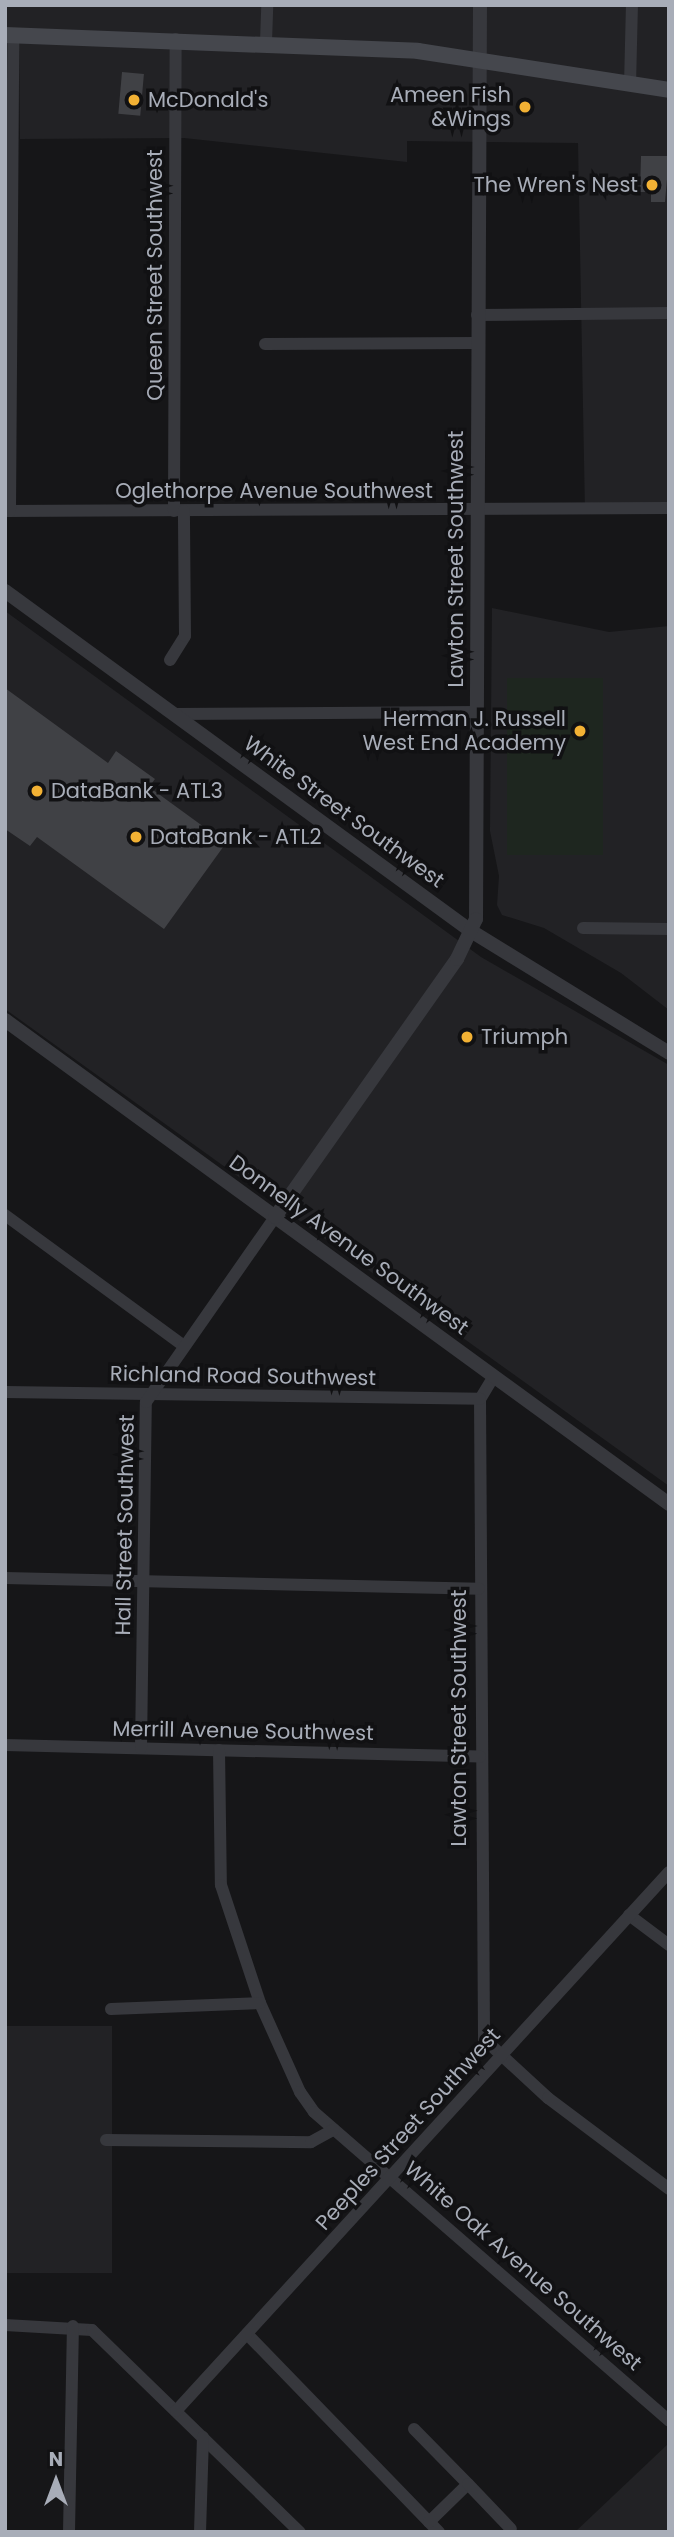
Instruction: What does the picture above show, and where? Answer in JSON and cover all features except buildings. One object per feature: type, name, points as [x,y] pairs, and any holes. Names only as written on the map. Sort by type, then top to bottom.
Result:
[{"type":"main road","points":[[9,35],[266,42],[480,60],[669,90]]},
{"type":"street","points":[[266,42],[267,5]]},
{"type":"street","name":"Lawton Street Southwest","points":[[275,1217],[457,959],[477,919],[480,5]]},
{"type":"street","points":[[630,85],[632,5]]},
{"type":"street","points":[[8,511],[9,35]]},
{"type":"street","name":"Queen Street Southwest","points":[[170,660],[185,636],[179,511],[176,39]]},
{"type":"street","points":[[477,315],[669,313]]},
{"type":"street","points":[[265,344],[477,343]]},
{"type":"street","name":"Oglethorpe Avenue Southwest","points":[[8,511],[669,508]]},
{"type":"street","name":"White Street Southwest","points":[[5,590],[471,931],[669,1053]]},
{"type":"street","points":[[175,714],[478,712]]},
{"type":"street","points":[[583,928],[669,929]]},
{"type":"street","name":"Donnelly Avenue Southwest","points":[[5,1020],[669,1504]]},
{"type":"street","points":[[5,1215],[184,1346]]},
{"type":"street","name":"Hall Street Southwest","points":[[141,1748],[149,1393],[275,1217]]},
{"type":"street","points":[[480,1399],[494,1376]]},
{"type":"street","name":"Richland Road Southwest","points":[[5,1392],[480,1399]]},
{"type":"street","name":"Lawton Street Southwest","points":[[480,1399],[480,1757],[484,2039],[499,2057]]},
{"type":"street","points":[[5,1578],[479,1589]]},
{"type":"street","name":"Merrill Avenue Southwest","points":[[5,1745],[480,1757]]},
{"type":"street","name":"White Oak Avenue Southwest","points":[[219,1750],[221,1885],[260,2003],[300,2092],[334,2129],[669,2421]]},
{"type":"street","name":"Peeples Street Southwest","points":[[176,2411],[669,1872]]},
{"type":"street","points":[[629,1915],[669,1945]]},
{"type":"street","points":[[111,2009],[260,2003]]},
{"type":"street","points":[[499,2057],[669,2189]]},
{"type":"street","points":[[106,2140],[311,2142],[334,2129]]},
{"type":"street","points":[[5,2325],[73,2326],[92,2330],[300,2532]]},
{"type":"street","points":[[69,2532],[73,2326]]},
{"type":"street","points":[[247,2334],[434,2527],[468,2484]]},
{"type":"street","points":[[414,2428],[511,2529]]},
{"type":"street","points":[[200,2532],[203,2437]]},
{"type":"shaded area","points":[[5,5],[669,5],[669,513],[585,512],[578,143],[407,141],[407,162],[184,138],[20,139],[19,46],[5,44]]},
{"type":"shaded area","name":"Herman J. Russell West End Academy","points":[[492,608],[609,632],[669,626],[669,1010],[621,973],[544,928],[502,915],[497,905],[499,876],[490,831]]},
{"type":"shaded area","points":[[5,611],[481,957],[669,1065],[669,1486],[5,1009]]},
{"type":"shaded area","points":[[507,678],[603,678],[603,855],[507,855]]},
{"type":"shaded area","points":[[5,2026],[112,2026],[112,2273],[5,2273]]},
{"type":"shaded area","points":[[669,2443],[669,2532],[575,2532]]},
{"type":"place","name":"McDonald's","points":[[134,100]]},
{"type":"place","name":"Ameen Fish &Wings","points":[[525,107]]},
{"type":"place","name":"The Wren's Nest","points":[[652,185]]},
{"type":"place","name":"Herman J. Russell West End Academy","points":[[580,731]]},
{"type":"place","name":"DataBank - ATL3","points":[[37,791]]},
{"type":"place","name":"DataBank - ATL2","points":[[136,837]]},
{"type":"place","name":"Triumph","points":[[467,1037]]}]
